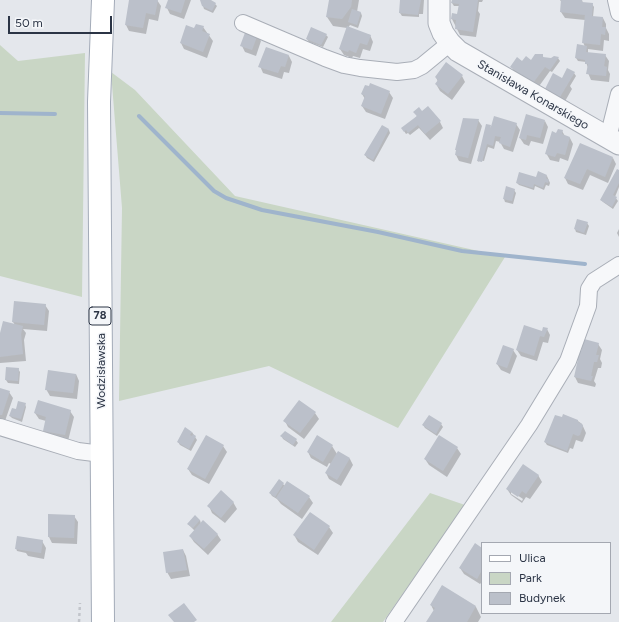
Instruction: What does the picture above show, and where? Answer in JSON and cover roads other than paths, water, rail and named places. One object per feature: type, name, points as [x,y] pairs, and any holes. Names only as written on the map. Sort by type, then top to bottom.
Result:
[{"type":"main road","name":"Wodzisławska","points":[[102,0],[99,102],[103,622]]},
{"type":"street","name":"Stanisława Konarskiego","points":[[438,0],[439,23],[443,33],[458,51],[614,141]]},
{"type":"street","points":[[616,0],[619,13]]},
{"type":"street","points":[[243,22],[324,58],[344,65],[397,72],[414,70],[422,66],[450,43]]},
{"type":"street","points":[[614,141],[619,94]]},
{"type":"street","points":[[394,622],[528,425],[568,361],[588,306],[590,289],[594,280],[619,264]]},
{"type":"street","points":[[0,427],[78,451],[102,454]]},
{"type":"waterway","points":[[0,113],[55,114]]},
{"type":"waterway","points":[[139,116],[214,191],[226,198],[262,210],[378,232],[462,251],[585,264]]}]
